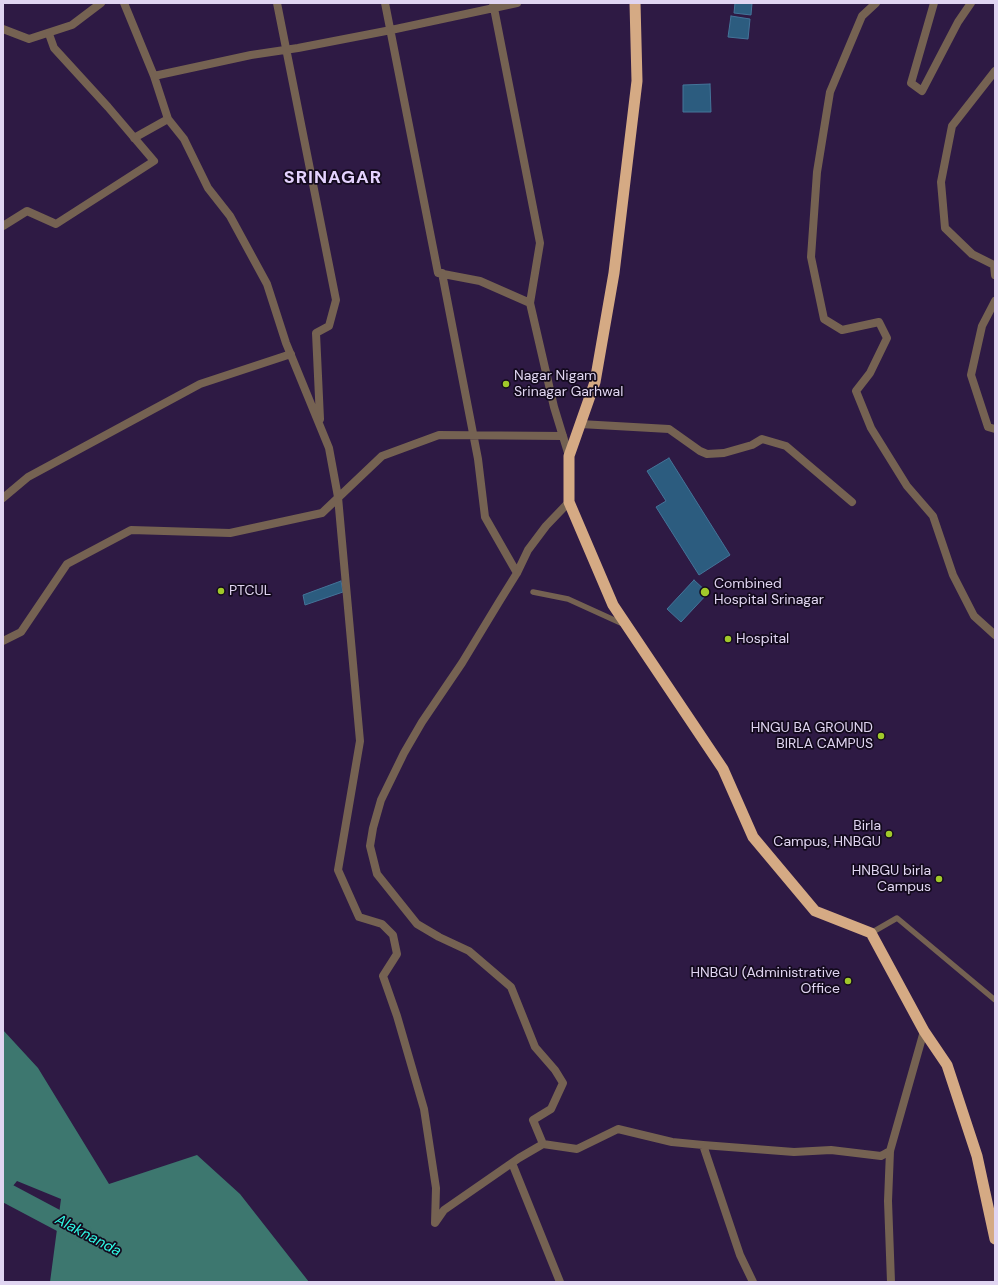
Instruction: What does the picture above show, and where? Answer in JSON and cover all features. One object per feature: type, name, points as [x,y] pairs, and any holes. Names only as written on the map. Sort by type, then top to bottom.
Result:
[{"type":"highway","points":[[635,3],[638,81],[614,266],[595,382],[569,456],[569,502],[613,605],[723,769],[753,837],[815,911],[871,933],[924,1031],[947,1065],[977,1156],[995,1238]]},
{"type":"street","points":[[3,29],[29,39],[49,34],[72,25],[101,3]]},
{"type":"street","points":[[124,3],[154,76],[168,119],[184,139],[208,188],[230,216],[267,284],[291,354],[329,448],[338,498],[360,741],[338,870],[359,917],[382,924],[393,935],[398,954],[383,976],[397,1016],[424,1109],[436,1188],[434,1223],[444,1210],[512,1163],[543,1144],[577,1149],[618,1129],[672,1142],[703,1145],[794,1152],[831,1150],[881,1156],[890,1151]]},
{"type":"street","points":[[277,3],[336,300],[328,326],[316,333],[320,426]]},
{"type":"street","points":[[386,3],[438,272],[480,281],[530,304]]},
{"type":"street","points":[[154,76],[251,55],[286,50],[391,30],[494,6],[517,3]]},
{"type":"street","points":[[876,3],[862,16],[830,92],[817,172],[812,257],[824,319],[842,330],[879,322],[887,338],[870,373],[856,391],[871,428],[907,486],[933,516],[953,575],[974,616],[995,635]]},
{"type":"street","points":[[934,3],[911,84],[922,91],[958,22],[971,3]]},
{"type":"street","points":[[494,6],[540,243],[530,304],[554,407],[569,456]]},
{"type":"street","points":[[3,226],[27,211],[56,224],[154,161],[108,107],[54,48],[49,34]]},
{"type":"street","points":[[995,71],[952,126],[941,182],[945,228],[972,254],[994,265],[995,275]]},
{"type":"street","points":[[134,138],[168,119]]},
{"type":"street","points":[[442,273],[474,436],[485,517],[517,573]]},
{"type":"street","points":[[995,301],[982,326],[971,375],[988,426],[995,429]]},
{"type":"street","points":[[3,498],[28,477],[200,384],[291,354]]},
{"type":"street","points":[[580,424],[669,430],[700,451],[707,454],[731,451],[752,445],[762,439],[786,446],[852,502]]},
{"type":"street","points":[[3,641],[21,632],[66,564],[131,530],[230,533],[322,513],[382,456],[439,435],[563,436]]},
{"type":"street","points":[[543,1144],[533,1120],[551,1109],[563,1082],[556,1070],[535,1047],[511,987],[469,951],[439,938],[418,924],[377,874],[370,846],[372,828],[378,809],[404,753],[422,722],[462,663],[517,573],[528,550],[546,526],[569,502]]},
{"type":"street","points":[[891,1282],[888,1200],[890,1151],[924,1031]]},
{"type":"street","points":[[703,1145],[740,1255],[753,1282]]},
{"type":"street","points":[[512,1163],[560,1282]]},
{"type":"lane","points":[[533,592],[568,599],[627,626]]},
{"type":"lane","points":[[871,933],[897,918],[995,1000]]},
{"type":"water","points":[[3,1030],[38,1068],[109,1184],[197,1155],[240,1194],[309,1282],[50,1282],[61,1199],[17,1181],[3,1198]]},
{"type":"building","points":[[735,3],[752,3],[751,15],[734,13]]},
{"type":"building","points":[[731,16],[750,19],[748,39],[728,37]]},
{"type":"building","points":[[710,84],[711,112],[683,112],[683,85]]},
{"type":"building","points":[[669,458],[730,555],[699,575],[656,507],[666,501],[647,471]]},
{"type":"building","points":[[694,580],[708,593],[681,622],[667,609]]},
{"type":"building","points":[[341,581],[343,592],[305,605],[303,595]]},
{"type":"waterway","name":"Alaknanda","points":[[3,1191],[82,1233]]},
{"type":"place","name":"Nagar Nigam Srinagar Garhwal","points":[[506,384]]},
{"type":"place","name":"PTCUL","points":[[221,591]]},
{"type":"place","name":"Combined Hospital Srinagar","points":[[705,592]]},
{"type":"place","name":"Hospital","points":[[728,639]]},
{"type":"place","name":"HNGU BA GROUND BIRLA CAMPUS","points":[[881,736]]},
{"type":"place","name":"Birla Campus, HNBGU","points":[[889,834]]},
{"type":"place","name":"HNBGU birla Campus","points":[[939,879]]},
{"type":"place","name":"HNBGU (Administrative Office","points":[[848,981]]},
{"type":"district","name":"SRINAGAR","points":[[333,178]]}]
